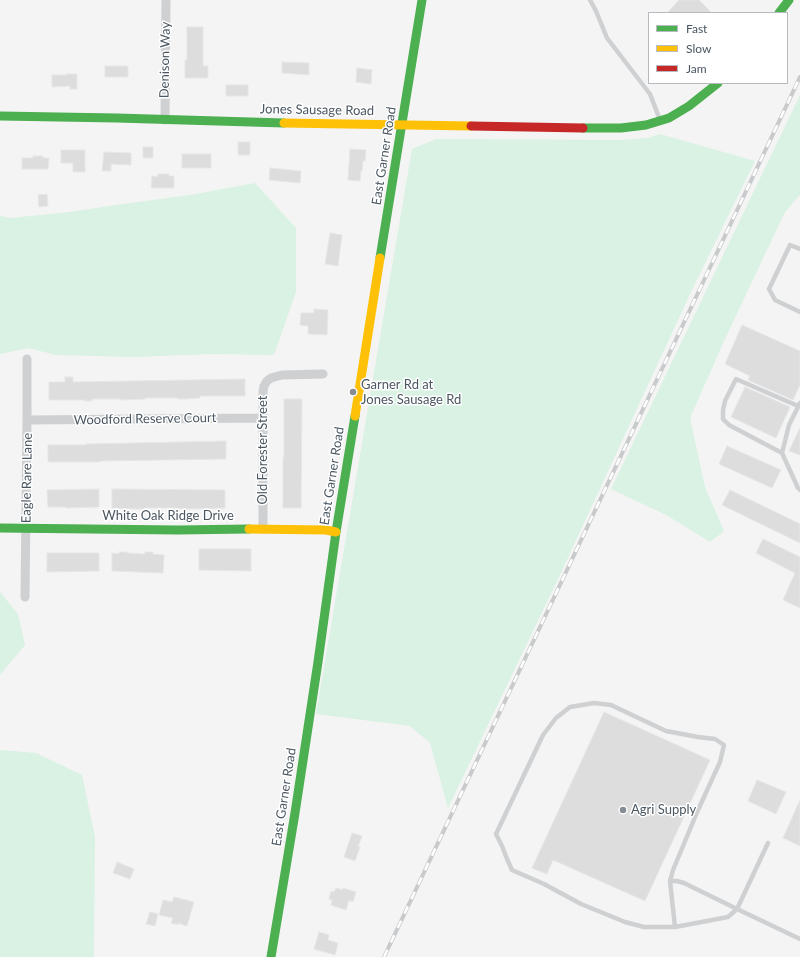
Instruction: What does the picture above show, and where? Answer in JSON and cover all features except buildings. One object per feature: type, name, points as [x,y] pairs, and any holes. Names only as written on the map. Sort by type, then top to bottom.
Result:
[{"type":"main road","name":"East Garner Road","points":[[271,957],[294,821],[336,532],[422,0]]},
{"type":"main road","points":[[780,12],[788,0]]},
{"type":"main road","name":"Jones Sausage Road","points":[[0,116],[332,124],[621,128],[646,125],[669,118],[709,92],[717,84]]},
{"type":"main road","name":"White Oak Ridge Drive","points":[[0,528],[178,530],[263,529],[326,530],[336,532]]},
{"type":"street","name":"Denison Way","points":[[165,120],[166,0]]},
{"type":"street","name":"Eagle Rare Lane","points":[[25,597],[27,359]]},
{"type":"street","name":"Old Forester Street","points":[[263,529],[264,386],[267,381],[276,376],[323,374]]},
{"type":"street","name":"Woodford Reserve Court","points":[[27,420],[263,418]]},
{"type":"lane","points":[[590,0],[607,38],[650,94],[660,120]]},
{"type":"lane","points":[[800,249],[790,245],[769,289],[775,300],[800,312]]},
{"type":"lane","points":[[782,453],[789,424],[799,404],[736,379],[723,410],[723,419],[729,424],[782,453],[800,490]]},
{"type":"lane","points":[[675,927],[670,882],[673,870],[720,762],[724,745],[715,739],[666,731],[611,705],[594,703],[570,707],[556,718],[543,735],[496,834],[512,870],[544,884],[581,904],[626,922],[644,927],[675,927],[728,917],[737,909],[768,842]]},
{"type":"lane","points":[[670,882],[684,883],[800,938]]},
{"type":"green space","points":[[800,95],[800,195],[785,212],[724,341],[690,418],[705,487],[724,531],[710,542],[668,516],[611,489]]},
{"type":"green space","points":[[660,134],[755,161],[691,292],[559,577],[448,808],[430,743],[410,726],[316,714],[412,149],[436,139],[621,140],[648,138]]},
{"type":"green space","points":[[255,183],[296,228],[296,292],[274,355],[211,354],[134,357],[56,355],[28,348],[0,354],[0,216],[11,218],[69,212],[190,195]]},
{"type":"green space","points":[[0,592],[18,614],[25,645],[0,675]]},
{"type":"green space","points":[[0,750],[36,753],[82,775],[95,837],[94,957],[0,957]]},
{"type":"railway","points":[[384,957],[800,77]]},
{"type":"traffic: fast","points":[[380,258],[422,0]]},
{"type":"traffic: fast","points":[[780,12],[789,0]]},
{"type":"traffic: fast","points":[[583,128],[621,128],[646,125],[669,118],[689,106],[717,84]]},
{"type":"traffic: fast","points":[[0,116],[284,123]]},
{"type":"traffic: fast","points":[[271,957],[295,813],[336,532],[355,416]]},
{"type":"traffic: fast","points":[[0,528],[178,530],[249,529]]},
{"type":"traffic: slow","points":[[284,123],[471,126]]},
{"type":"traffic: slow","points":[[355,416],[380,258]]},
{"type":"traffic: slow","points":[[249,529],[326,530],[336,532]]},
{"type":"traffic: jam","points":[[471,126],[583,128]]},
{"type":"place","name":"Garner Rd at Jones Sausage Rd","points":[[353,392]]},
{"type":"place","name":"Agri Supply","points":[[623,810]]}]
